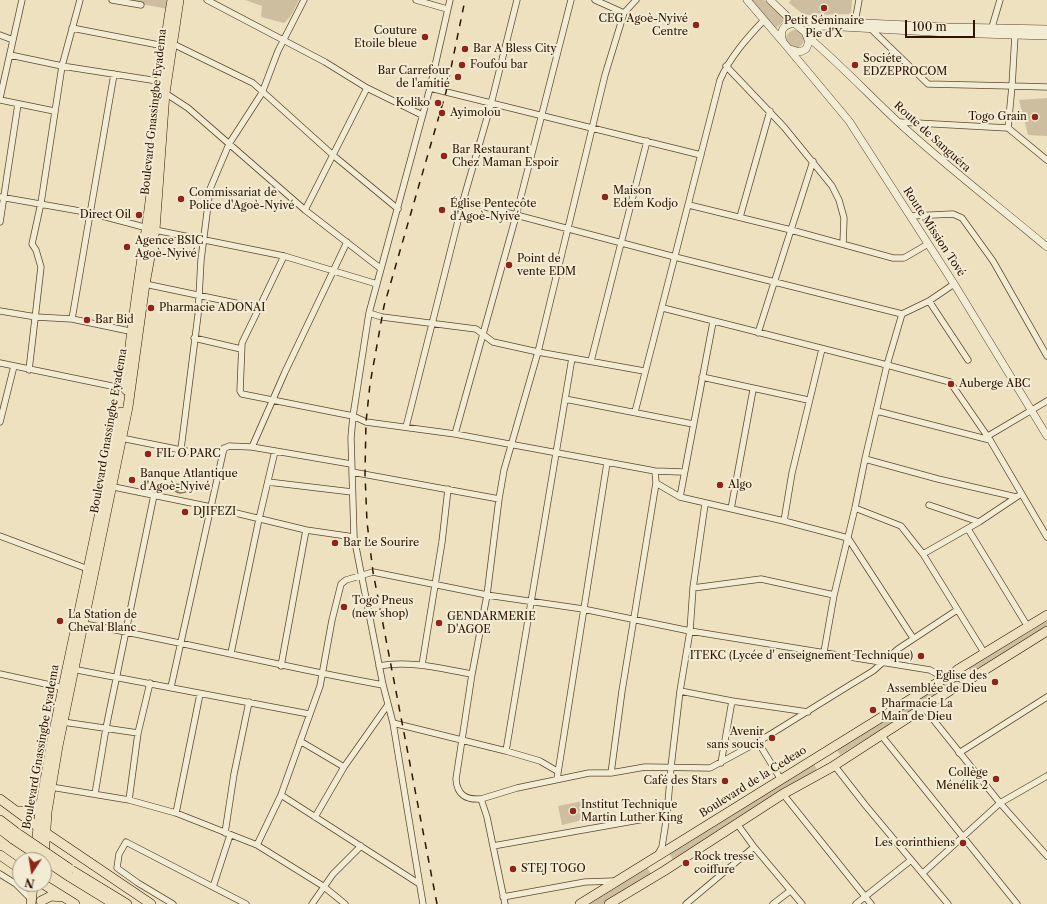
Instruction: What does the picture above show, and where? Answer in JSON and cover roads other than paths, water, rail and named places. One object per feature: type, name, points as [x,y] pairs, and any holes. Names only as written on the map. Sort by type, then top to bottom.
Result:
[{"type":"main road","name":"Boulevard Gnassingbe Eyadema","points":[[35,852],[41,804],[64,688],[84,624],[126,389],[151,229],[155,156],[172,0]]},
{"type":"main road","name":"Boulevard Gnassingbe Eyadema","points":[[168,45],[179,0]]},
{"type":"main road","name":"Boulevard Gnassingbe Eyadema","points":[[45,852],[51,787],[88,568],[108,486],[122,438],[128,407],[135,332],[145,284],[151,229],[165,94],[163,82]]},
{"type":"main road","name":"Boulevard de la Cedeao","points":[[580,904],[822,752],[1047,615]]},
{"type":"main road","points":[[610,904],[738,825],[783,794],[881,735],[957,686],[962,686],[967,681],[1047,631]]},
{"type":"main road","points":[[957,686],[951,679],[955,671],[965,672],[967,681]]},
{"type":"main road","name":"Boulevard de la Cedeao","points":[[822,752],[834,754],[832,765],[822,767],[818,758],[822,752]]},
{"type":"main road","points":[[0,799],[46,833],[151,904]]},
{"type":"main road","points":[[15,811],[27,813],[37,809],[41,804]]},
{"type":"main road","points":[[0,820],[15,836]]},
{"type":"main road","points":[[0,829],[15,836],[114,904]]},
{"type":"main road","points":[[0,855],[12,863]]},
{"type":"main road","points":[[655,857],[666,858],[668,863],[663,870],[652,867],[651,863],[655,857]]},
{"type":"main road","points":[[71,874],[127,904]]},
{"type":"main road","points":[[52,889],[75,904]]},
{"type":"main road","points":[[34,892],[36,902]]},
{"type":"main road","points":[[36,902],[40,892]]},
{"type":"main road","points":[[36,902],[51,896],[65,897]]},
{"type":"street","points":[[22,0],[0,99],[54,111]]},
{"type":"street","points":[[29,370],[41,267],[36,250],[32,244],[41,203],[62,66],[80,0]]},
{"type":"street","points":[[112,0],[141,5]]},
{"type":"street","points":[[207,0],[282,41],[325,62],[367,88],[422,115]]},
{"type":"street","points":[[181,449],[210,189],[229,144],[262,93],[282,41],[304,0]]},
{"type":"street","points":[[416,0],[447,9]]},
{"type":"street","points":[[423,904],[418,883],[393,722],[383,685],[354,537],[351,464],[353,416],[369,313],[430,88],[450,0]]},
{"type":"street","points":[[406,427],[463,200],[491,104],[517,0]]},
{"type":"street","points":[[456,434],[516,216],[571,0]]},
{"type":"street","points":[[595,0],[624,13]]},
{"type":"street","points":[[636,0],[624,13],[605,75],[538,352],[510,444],[499,500],[487,595],[472,674],[456,779],[457,788],[466,798],[481,799],[517,788],[589,773],[611,773],[645,767],[710,768],[758,742],[873,671],[898,649],[957,610]]},
{"type":"street","points":[[746,0],[790,50],[796,52],[806,48]]},
{"type":"street","points":[[770,0],[808,37]]},
{"type":"street","points":[[855,22],[859,0]]},
{"type":"street","points":[[992,27],[1000,0]]},
{"type":"street","points":[[635,412],[644,371],[689,205],[720,80],[726,66],[749,35],[764,20]]},
{"type":"street","points":[[783,42],[781,36],[783,29],[788,24],[825,21],[992,27],[1015,32],[1047,36]]},
{"type":"street","points":[[806,48],[809,30],[815,27],[871,30],[1015,32],[1047,29]]},
{"type":"street","points":[[72,28],[168,45],[246,79],[253,83],[262,93],[334,156],[398,209]]},
{"type":"street","points":[[871,30],[928,84],[1047,87]]},
{"type":"street","points":[[1008,128],[1015,32]]},
{"type":"street","points":[[0,35],[13,40]]},
{"type":"street","name":"Route de Sanguéra","points":[[808,37],[831,56],[898,122],[956,174],[1046,245]]},
{"type":"street","points":[[810,75],[803,58],[802,51],[809,43],[831,56]]},
{"type":"street","name":"Route Mission Tové","points":[[790,50],[849,121],[954,284],[1047,436]]},
{"type":"street","points":[[10,55],[62,66],[163,82]]},
{"type":"street","points":[[726,66],[770,111],[813,161],[832,186],[839,200],[844,218],[843,244]]},
{"type":"street","points":[[72,320],[114,74]]},
{"type":"street","points":[[306,210],[367,88]]},
{"type":"street","points":[[430,88],[701,155]]},
{"type":"street","points":[[165,94],[188,108],[306,210],[380,268]]},
{"type":"street","points":[[0,222],[2,197],[18,104]]},
{"type":"street","points":[[740,217],[770,111]]},
{"type":"street","points":[[898,122],[1008,128],[1047,160]]},
{"type":"street","points":[[591,361],[620,242],[647,141]]},
{"type":"street","points":[[758,332],[813,161]]},
{"type":"street","points":[[2,197],[91,213],[204,241],[284,256],[376,284]]},
{"type":"street","points":[[463,200],[516,216],[902,314],[929,301],[954,284]]},
{"type":"street","points":[[689,205],[791,230],[898,259],[904,258],[928,244]]},
{"type":"street","points":[[910,216],[953,214],[962,218],[993,261],[1045,348],[1047,356]]},
{"type":"street","points":[[252,447],[285,372],[347,242]]},
{"type":"street","points":[[284,256],[246,332],[241,349],[240,392],[353,416],[366,422],[456,434],[655,471],[683,472]]},
{"type":"street","points":[[145,284],[259,308]]},
{"type":"street","points":[[929,301],[968,360]]},
{"type":"street","points":[[662,308],[950,382],[989,438],[1047,537]]},
{"type":"street","points":[[0,311],[36,317],[72,320],[135,332]]},
{"type":"street","points":[[369,313],[382,317],[476,329],[493,342],[538,352],[644,371]]},
{"type":"street","points":[[824,652],[834,594],[855,508],[865,459],[887,365],[902,314]]},
{"type":"street","points":[[680,497],[683,472],[713,322]]},
{"type":"street","points":[[194,338],[241,349]]},
{"type":"street","points":[[784,521],[808,400],[822,349]]},
{"type":"street","points":[[506,751],[572,358]]},
{"type":"street","points":[[0,363],[126,389]]},
{"type":"street","points":[[0,422],[14,366]]},
{"type":"street","points":[[702,377],[753,390],[808,400]]},
{"type":"street","points":[[731,510],[753,390]]},
{"type":"street","points":[[566,399],[693,424]]},
{"type":"street","points":[[877,411],[989,438],[1047,401]]},
{"type":"street","points":[[122,438],[211,455],[229,446],[252,447],[351,464]]},
{"type":"street","points":[[171,687],[224,448]]},
{"type":"street","points":[[231,654],[259,519],[275,451]]},
{"type":"street","points":[[865,459],[938,479],[1016,497]]},
{"type":"street","points":[[557,779],[557,771],[607,463]]},
{"type":"street","points":[[611,773],[656,483],[655,471]]},
{"type":"street","points":[[352,472],[448,489],[499,500]]},
{"type":"street","points":[[268,482],[352,492]]},
{"type":"street","points":[[656,483],[680,497],[784,521],[848,538],[914,638]]},
{"type":"street","points":[[108,486],[211,507],[306,530],[354,537]]},
{"type":"street","points":[[422,665],[436,584],[448,489]]},
{"type":"street","points":[[923,554],[980,522],[1022,494]]},
{"type":"street","points":[[95,794],[106,728],[154,495]]},
{"type":"street","points":[[655,857],[662,846],[667,815],[680,691],[690,631],[693,588],[705,504]]},
{"type":"street","points":[[929,505],[980,522]]},
{"type":"street","points":[[855,508],[901,526],[923,554],[985,654]]},
{"type":"street","points":[[968,529],[1028,627]]},
{"type":"street","points":[[281,666],[306,530]]},
{"type":"street","points":[[0,536],[88,568]]},
{"type":"street","points":[[257,845],[281,795],[323,674],[332,620],[341,584],[346,580],[373,572],[487,595],[634,618],[690,631],[930,670],[944,678]]},
{"type":"street","points":[[693,588],[761,579],[834,594]]},
{"type":"street","points":[[84,624],[181,643],[281,666],[383,685]]},
{"type":"street","points":[[379,666],[390,664],[422,665],[472,674]]},
{"type":"street","points":[[71,668],[309,714]]},
{"type":"street","points":[[0,674],[64,688]]},
{"type":"street","points":[[129,800],[138,732],[150,683]]},
{"type":"street","points":[[680,691],[732,701],[808,712]]},
{"type":"street","points":[[176,813],[200,694]]},
{"type":"street","points":[[959,753],[1047,697]]},
{"type":"street","points":[[721,763],[732,701]]},
{"type":"street","points":[[213,887],[227,834],[234,774],[249,702]]},
{"type":"street","points":[[315,817],[344,767],[388,706]]},
{"type":"street","points":[[924,708],[1000,803],[1047,856]]},
{"type":"street","points":[[63,722],[138,732]]},
{"type":"street","points":[[393,722],[462,739],[540,761],[557,771]]},
{"type":"street","points":[[881,735],[1017,904]]},
{"type":"street","points":[[300,741],[344,767]]},
{"type":"street","points":[[758,742],[780,778]]},
{"type":"street","points":[[832,765],[948,904]]},
{"type":"street","points":[[923,873],[1000,803],[1047,776]]},
{"type":"street","points":[[51,787],[129,800],[176,813],[257,845],[323,886],[345,904]]},
{"type":"street","points":[[783,794],[871,904]]},
{"type":"street","points":[[281,795],[418,883]]},
{"type":"street","points":[[481,799],[493,846],[502,897],[505,904]]},
{"type":"street","points":[[493,846],[667,815]]},
{"type":"street","points":[[738,825],[754,848],[802,904]]},
{"type":"street","points":[[173,904],[138,883],[117,868],[118,854],[126,842],[246,904]]},
{"type":"street","points":[[312,904],[323,886],[360,846]]},
{"type":"street","points":[[686,904],[754,848]]},
{"type":"street","points":[[856,904],[911,860]]},
{"type":"street","points":[[0,874],[16,884],[36,902]]},
{"type":"street","points":[[502,897],[586,882],[616,881]]},
{"type":"street","points":[[773,904],[790,891]]},
{"type":"railway","points":[[437,904],[373,572],[367,522],[365,474],[366,422],[370,384],[384,306],[446,92],[465,0]]},
{"type":"place","name":"Petit Séminaire Pie d'X","points":[[824,8]]},
{"type":"place","name":"CEG Agoè-Nyivé Centre","points":[[696,25]]},
{"type":"place","name":"Couture Etoile bleue","points":[[425,37]]},
{"type":"place","name":"Bar A Bless City","points":[[465,49]]},
{"type":"place","name":"Foufou bar","points":[[462,65]]},
{"type":"place","name":"Sociéte EDZEPROCOM","points":[[855,65]]},
{"type":"place","name":"Bar Carrefour de l'amitié","points":[[458,77]]},
{"type":"place","name":"Koliko","points":[[438,103]]},
{"type":"place","name":"Ayimolou","points":[[442,113]]},
{"type":"place","name":"Togo Grain","points":[[1035,117]]},
{"type":"place","name":"Bar Restaurant Chez Maman Espoir","points":[[444,156]]},
{"type":"place","name":"Maison Edem Kodjo","points":[[605,197]]},
{"type":"place","name":"Commissariat de Police d'Agoè-Nyivé","points":[[181,199]]},
{"type":"place","name":"Église Pentecôte d'Agoè-Nyivé","points":[[442,210]]},
{"type":"place","name":"Direct Oil","points":[[139,215]]},
{"type":"place","name":"Agence BSIC Agoè-Nyivé","points":[[127,247]]},
{"type":"place","name":"Point de vente EDM","points":[[509,265]]},
{"type":"place","name":"Pharmacie ADONAI","points":[[151,308]]},
{"type":"place","name":"Bar Bid","points":[[87,320]]},
{"type":"place","name":"Auberge ABC","points":[[951,384]]},
{"type":"place","name":"FIL O PARC","points":[[148,454]]},
{"type":"place","name":"Banque Atlantique d'Agoè-Nyivé","points":[[132,480]]},
{"type":"place","name":"Algo","points":[[720,485]]},
{"type":"place","name":"DJIFEZI","points":[[185,512]]},
{"type":"place","name":"Bar Le Sourire","points":[[335,543]]},
{"type":"place","name":"Togo Pneus (new shop)","points":[[344,607]]},
{"type":"place","name":"La Station de Cheval Blanc","points":[[60,621]]},
{"type":"place","name":"GENDARMERIE D'AGOE","points":[[439,623]]},
{"type":"place","name":"ITEKC (Lycée d' enseignement Technique)","points":[[921,656]]},
{"type":"place","name":"Eglise des Assemblée de Dieu","points":[[995,682]]},
{"type":"place","name":"Pharmacie La Main de Dieu","points":[[873,710]]},
{"type":"place","name":"Avenir sans soucis","points":[[772,738]]},
{"type":"place","name":"Collège Ménélik 2","points":[[996,779]]},
{"type":"place","name":"Café des Stars","points":[[725,781]]},
{"type":"place","name":"Institut Technique Martin Luther King","points":[[573,811]]},
{"type":"place","name":"Les corinthiens","points":[[963,843]]},
{"type":"place","name":"Rock tresse coiffure","points":[[686,863]]},
{"type":"place","name":"STEJ TOGO","points":[[513,869]]}]
